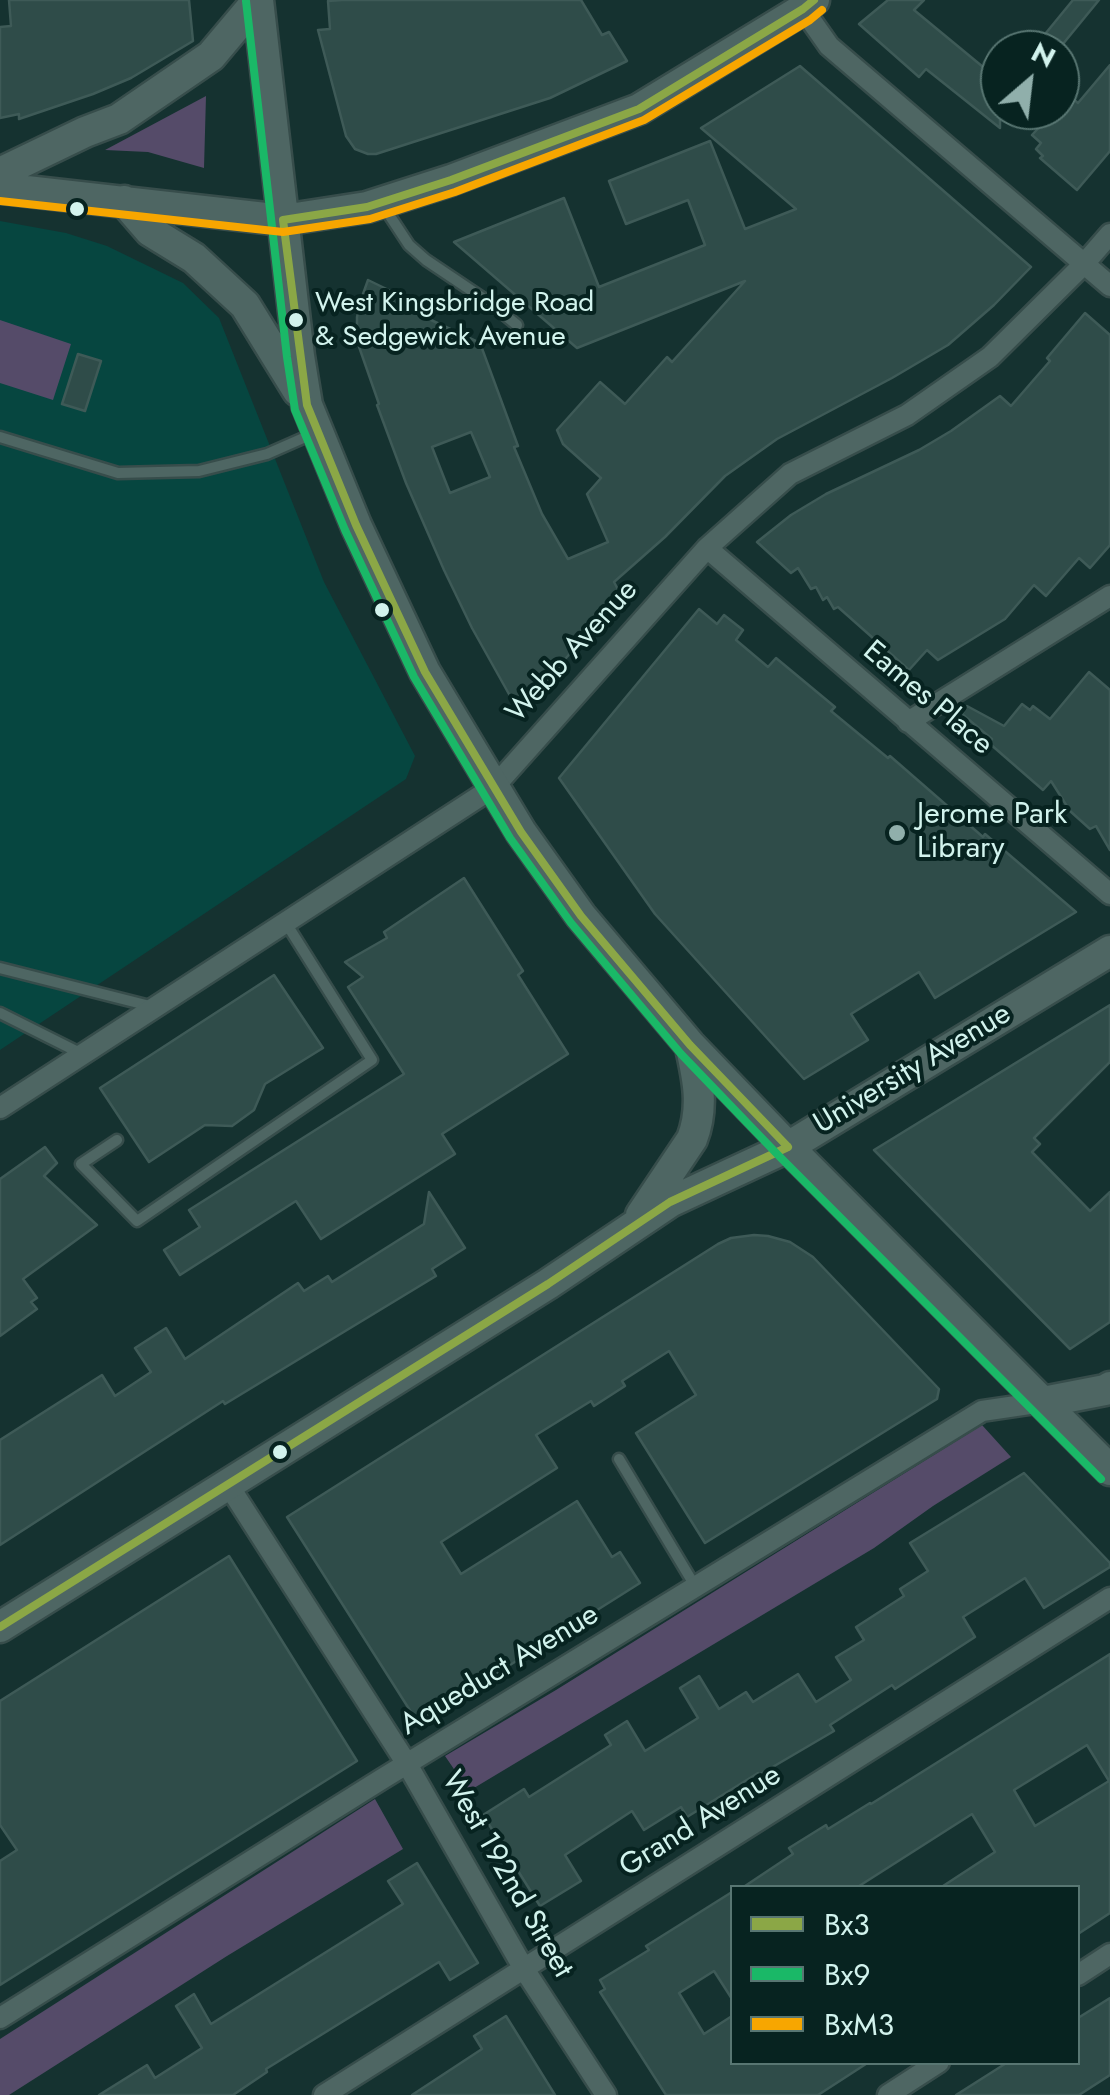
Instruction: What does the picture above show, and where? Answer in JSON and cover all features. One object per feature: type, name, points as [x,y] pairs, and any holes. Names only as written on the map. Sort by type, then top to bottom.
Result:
[{"type":"street","points":[[0,173],[119,119],[211,56],[258,0]]},
{"type":"street","points":[[258,0],[283,220],[313,418]]},
{"type":"street","points":[[0,188],[283,220],[367,207],[451,180],[639,109],[809,5],[829,46],[1110,286]]},
{"type":"street","points":[[124,200],[150,231],[194,258],[245,305],[313,418],[356,525],[425,672],[521,832],[581,916],[690,1046],[1110,1470]]},
{"type":"street","name":"Webb Avenue","points":[[0,1108],[494,786],[707,548],[790,474],[906,415],[990,357],[1110,234]]},
{"type":"street","name":"Eames Place","points":[[707,548],[1110,894]]},
{"type":"street","points":[[908,722],[1110,596]]},
{"type":"street","name":"University Avenue","points":[[0,1627],[548,1284],[670,1202],[788,1146],[1110,950]]},
{"type":"street","points":[[633,1226],[697,1126],[700,1086],[690,1046]]},
{"type":"street","points":[[1043,1402],[1110,1387]]},
{"type":"street","name":"Aqueduct Avenue","points":[[0,2018],[982,1412],[1043,1402]]},
{"type":"street","name":"West 192nd Street","points":[[227,1483],[406,1764],[524,1970],[606,2095]]},
{"type":"street","name":"Grand Avenue","points":[[324,2095],[1110,1598]]},
{"type":"street","points":[[1080,1974],[1110,1954]]},
{"type":"street","points":[[888,2095],[934,2065]]},
{"type":"lane","points":[[381,202],[409,245],[517,326]]},
{"type":"lane","points":[[0,437],[118,473],[199,472],[267,454],[313,418]]},
{"type":"lane","points":[[117,1140],[81,1164],[137,1221],[372,1060],[286,922]]},
{"type":"lane","points":[[0,968],[155,1007]]},
{"type":"lane","points":[[0,1014],[82,1054]]},
{"type":"lane","points":[[619,1460],[696,1587]]},
{"type":"shaded area","points":[[206,96],[204,168],[148,152],[105,150]]},
{"type":"shaded area","points":[[0,221],[66,233],[107,246],[183,283],[219,318],[324,582],[415,756],[406,779],[0,1050]]},
{"type":"shaded area","points":[[0,320],[71,344],[53,400],[0,383]]},
{"type":"shaded area","points":[[982,1425],[1011,1457],[874,1548],[469,1791],[445,1756],[556,1690]]},
{"type":"shaded area","points":[[375,1799],[403,1849],[9,2095],[0,2095],[0,2039]]},
{"type":"building","points":[[9,0],[189,0],[193,41],[131,78],[93,94],[19,119],[19,114],[0,118],[0,27],[11,26]]},
{"type":"building","points":[[581,0],[602,35],[609,32],[627,61],[550,98],[368,154],[355,149],[346,136],[318,30],[330,29],[328,1]]},
{"type":"building","points":[[888,0],[924,0],[914,10],[980,64],[980,112],[926,69],[919,77],[859,24]]},
{"type":"building","points":[[1073,0],[1099,0],[1074,30],[1048,30]]},
{"type":"building","points":[[1110,65],[1110,151],[1077,190],[1040,158],[1043,156],[1036,149],[1041,143],[1032,135],[1037,130],[1080,130],[1080,101]]},
{"type":"building","points":[[800,66],[1031,267],[948,345],[777,439],[725,476],[614,582],[621,595],[519,712],[472,628],[406,483],[357,341],[357,317],[363,294],[368,280],[401,296],[397,304],[480,343],[518,446],[514,447],[542,514],[568,559],[608,542],[587,494],[601,478],[563,444],[557,430],[600,382],[625,404],[667,357],[672,362],[745,281],[577,348],[454,242],[564,198],[599,287],[705,245],[688,200],[626,224],[609,181],[710,141],[745,229],[796,209],[701,128]],"holes":[[[471,432],[490,477],[450,493],[432,447]]]},
{"type":"building","points":[[1085,313],[1110,335],[1110,545],[1090,568],[1079,558],[1046,596],[1034,585],[1005,619],[938,660],[927,650],[909,670],[838,607],[834,609],[827,597],[823,600],[816,587],[811,589],[798,568],[791,573],[757,542],[791,515],[919,450],[1000,396],[1011,406]]},
{"type":"building","points":[[78,354],[101,361],[85,411],[62,404]]},
{"type":"building","points":[[699,609],[717,624],[724,615],[743,630],[736,640],[768,667],[776,658],[835,707],[831,711],[1076,912],[935,998],[919,972],[851,1014],[868,1040],[804,1079],[655,914],[559,778]]},
{"type":"building","points":[[1089,672],[1110,690],[1110,850],[1096,826],[1090,829],[1070,811],[1051,781],[1043,790],[962,714],[967,706],[1004,726],[1022,704],[1030,710],[1033,706],[1050,719]]},
{"type":"building","points":[[464,878],[523,971],[518,975],[568,1054],[442,1134],[455,1154],[321,1239],[296,1201],[180,1275],[164,1250],[200,1227],[189,1210],[404,1074],[348,987],[363,977],[345,962],[387,938],[384,932]]},
{"type":"building","points":[[274,975],[323,1048],[265,1084],[254,1110],[232,1126],[205,1125],[149,1162],[100,1088]]},
{"type":"building","points":[[1110,1005],[1110,1062],[1034,1138],[1040,1144],[1032,1152],[1090,1211],[1110,1192],[1110,1322],[1070,1349],[874,1150]]},
{"type":"building","points":[[45,1147],[57,1163],[44,1176],[97,1225],[23,1279],[37,1298],[31,1302],[37,1309],[0,1336],[0,1179]]},
{"type":"building","points":[[429,1192],[465,1248],[432,1269],[436,1276],[225,1404],[223,1401],[0,1545],[0,1440],[102,1375],[115,1396],[151,1372],[135,1348],[166,1328],[185,1359],[298,1283],[304,1291],[328,1276],[332,1282],[424,1224]]},
{"type":"building","points":[[754,1235],[790,1242],[813,1257],[939,1389],[937,1399],[705,1543],[636,1433],[696,1395],[669,1351],[622,1381],[625,1386],[594,1406],[591,1401],[536,1435],[557,1468],[441,1542],[461,1574],[577,1501],[612,1557],[620,1552],[640,1583],[418,1723],[287,1517],[718,1244]]},
{"type":"building","points":[[1024,1473],[1110,1567],[1044,1608],[1025,1578],[963,1617],[975,1637],[830,1725],[834,1731],[687,1817],[681,1807],[644,1830],[632,1811],[565,1855],[581,1881],[540,1906],[483,1815],[524,1789],[529,1797],[611,1745],[605,1735],[627,1721],[645,1751],[698,1718],[680,1688],[699,1676],[719,1709],[746,1692],[753,1702],[798,1674],[816,1702],[851,1680],[836,1657],[864,1640],[856,1627],[904,1596],[900,1589],[928,1571],[910,1543]]},
{"type":"building","points":[[229,1556],[357,1761],[0,1985],[0,1861],[17,1850],[0,1825],[0,1701]]},
{"type":"building","points":[[1110,1654],[1110,1913],[1080,1933],[1080,1885],[945,1885],[995,1852],[972,1814],[861,1885],[746,1885],[793,1854],[789,1848],[870,1803]],"holes":[[[1087,1745],[1109,1781],[1035,1826],[1014,1790]]]},
{"type":"building","points":[[417,1863],[478,1963],[450,1980],[439,1962],[266,2069],[233,2095],[99,2095],[147,2065],[155,2078],[202,2048],[176,2006],[194,1994],[211,2024],[403,1904],[388,1881]]},
{"type":"building","points":[[730,1893],[730,1996],[714,1971],[679,1993],[704,2034],[730,2017],[730,2065],[864,2065],[818,2095],[666,2095],[600,1992],[605,1989],[600,1980],[649,1950],[646,1946]]},
{"type":"building","points":[[1110,1998],[1110,2075],[1079,2095],[956,2095],[1003,2065],[1080,2065],[1080,2017]]},
{"type":"building","points":[[506,2016],[555,2095],[412,2095],[482,2049],[474,2036]]},
{"type":"transit line","name":"Bx3","points":[[283,220],[367,207],[451,180],[639,109],[814,0]]},
{"type":"transit line","name":"Bx9","points":[[246,1],[295,410],[345,530],[414,677],[510,838],[571,923],[681,1054],[1101,1479]]},
{"type":"transit line","name":"BxM3","points":[[0,201],[283,232],[370,219],[455,192],[644,120],[822,10]]},
{"type":"transit line","name":"Bx3","points":[[283,220],[307,405],[356,525],[425,672],[521,832],[581,916],[690,1045],[788,1147]]},
{"type":"transit line","name":"Bx3","points":[[0,1627],[548,1284],[670,1202],[788,1147]]},
{"type":"place","name":"West Kingsbridge Road & Sedgewick Avenue","points":[[296,320]]},
{"type":"place","name":"Jerome Park Library","points":[[897,833]]}]
